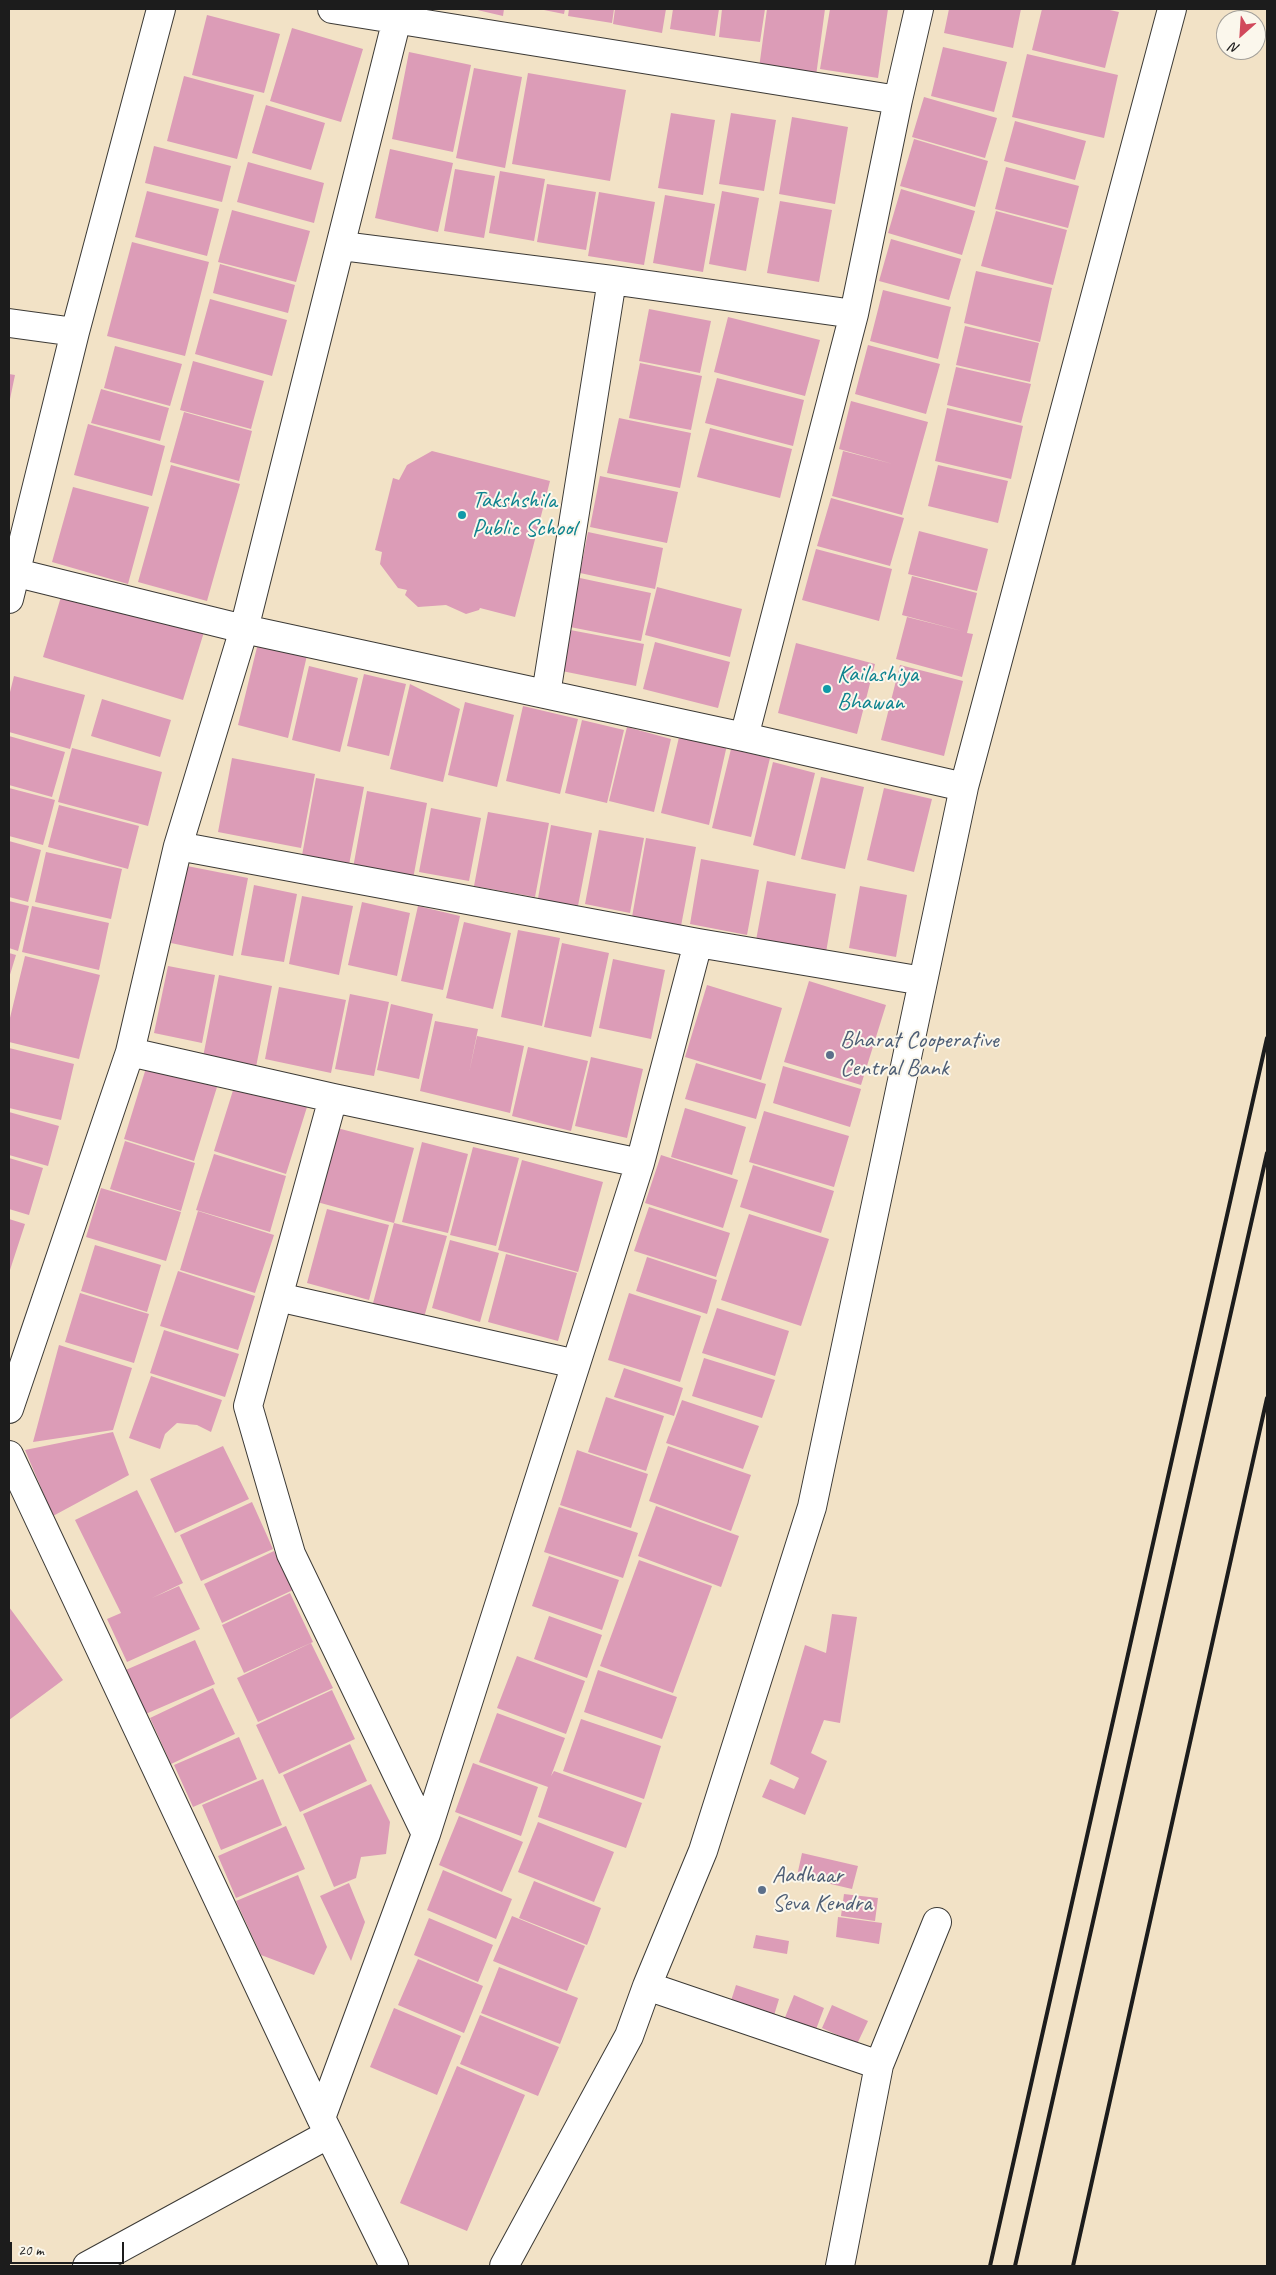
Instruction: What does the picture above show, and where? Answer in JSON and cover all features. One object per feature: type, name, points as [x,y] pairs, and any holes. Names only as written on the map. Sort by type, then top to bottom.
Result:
[{"type":"street","points":[[9,599],[13,571],[161,9]]},
{"type":"street","points":[[332,9],[898,100]]},
{"type":"street","points":[[744,737],[854,314],[898,100],[919,9]]},
{"type":"street","points":[[504,2266],[629,2036],[646,1986],[703,1852],[812,1507],[964,787],[1172,9]]},
{"type":"street","points":[[9,1409],[130,1052],[178,846],[244,629],[342,246],[397,19]]},
{"type":"street","points":[[342,246],[612,280],[854,314]]},
{"type":"street","points":[[546,694],[612,280]]},
{"type":"street","points":[[9,323],[75,332]]},
{"type":"street","points":[[13,571],[244,629],[744,737],[964,787]]},
{"type":"street","points":[[178,846],[698,943],[923,981]]},
{"type":"street","points":[[87,2266],[325,2126],[426,1834],[640,1163],[698,943]]},
{"type":"street","points":[[130,1052],[333,1098],[640,1163]]},
{"type":"street","points":[[333,1098],[248,1406],[291,1554],[426,1834]]},
{"type":"street","points":[[278,1297],[576,1364]]},
{"type":"street","points":[[9,1454],[325,2126],[394,2266]]},
{"type":"street","points":[[840,2266],[879,2065],[936,1922]]},
{"type":"street","points":[[646,1986],[879,2065]]},
{"type":"building","points":[[473,9],[504,9],[503,16]]},
{"type":"building","points":[[539,9],[565,9],[564,14]]},
{"type":"building","points":[[569,9],[614,9],[612,23],[568,16]]},
{"type":"building","points":[[615,9],[666,9],[662,33],[613,24]]},
{"type":"building","points":[[673,9],[719,9],[715,36],[670,29]]},
{"type":"building","points":[[722,9],[765,9],[760,42],[719,37]]},
{"type":"building","points":[[767,9],[825,9],[816,76],[759,68]]},
{"type":"building","points":[[830,9],[888,9],[878,78],[820,69]]},
{"type":"building","points":[[949,9],[1021,9],[1013,48],[944,33]]},
{"type":"building","points":[[1042,9],[1105,9],[1119,12],[1105,68],[1032,50]]},
{"type":"building","points":[[207,15],[280,34],[264,93],[192,75]]},
{"type":"building","points":[[292,28],[363,49],[341,122],[270,101]]},
{"type":"building","points":[[943,47],[1007,62],[994,112],[931,96]]},
{"type":"building","points":[[409,52],[471,65],[453,152],[392,139]]},
{"type":"building","points":[[1027,54],[1118,75],[1104,138],[1012,117]]},
{"type":"building","points":[[474,68],[522,77],[505,168],[456,158]]},
{"type":"building","points":[[528,73],[626,90],[610,181],[512,164]]},
{"type":"building","points":[[184,76],[254,95],[237,159],[167,141]]},
{"type":"building","points":[[924,97],[997,118],[985,158],[912,137]]},
{"type":"building","points":[[266,105],[325,123],[311,170],[252,153]]},
{"type":"building","points":[[671,113],[715,120],[703,195],[658,188]]},
{"type":"building","points":[[731,113],[776,120],[764,191],[719,184]]},
{"type":"building","points":[[792,117],[848,127],[835,204],[779,194]]},
{"type":"building","points":[[1015,121],[1086,141],[1075,180],[1004,161]]},
{"type":"building","points":[[914,139],[988,161],[975,207],[900,186]]},
{"type":"building","points":[[154,146],[231,166],[222,202],[145,183]]},
{"type":"building","points":[[390,149],[453,163],[438,232],[375,218]]},
{"type":"building","points":[[248,162],[324,183],[314,223],[237,202]]},
{"type":"building","points":[[1006,167],[1079,186],[1068,228],[995,209]]},
{"type":"building","points":[[455,169],[495,176],[484,238],[444,231]]},
{"type":"building","points":[[500,171],[545,179],[534,241],[489,233]]},
{"type":"building","points":[[547,184],[596,192],[586,250],[537,242]]},
{"type":"building","points":[[901,189],[975,211],[962,255],[888,233]]},
{"type":"building","points":[[147,191],[219,209],[207,256],[135,237]]},
{"type":"building","points":[[722,191],[759,198],[746,271],[709,264]]},
{"type":"building","points":[[599,192],[655,202],[644,265],[588,256]]},
{"type":"building","points":[[665,195],[715,204],[703,272],[653,263]]},
{"type":"building","points":[[780,201],[832,210],[819,282],[767,273]]},
{"type":"building","points":[[232,210],[310,231],[296,282],[218,262]]},
{"type":"building","points":[[996,211],[1067,230],[1053,285],[981,266]]},
{"type":"building","points":[[891,239],[961,259],[949,300],[879,281]]},
{"type":"building","points":[[132,242],[209,262],[185,356],[107,336]]},
{"type":"building","points":[[220,264],[295,285],[288,313],[213,293]]},
{"type":"building","points":[[976,271],[1052,288],[1040,342],[964,323]]},
{"type":"building","points":[[883,290],[951,307],[938,359],[870,341]]},
{"type":"building","points":[[210,299],[287,320],[272,376],[195,354]]},
{"type":"building","points":[[649,309],[711,321],[700,373],[639,361]]},
{"type":"building","points":[[728,317],[820,340],[805,396],[714,372]]},
{"type":"building","points":[[965,326],[1039,343],[1030,382],[956,365]]},
{"type":"building","points":[[868,345],[940,364],[926,414],[855,394]]},
{"type":"building","points":[[115,346],[182,364],[170,406],[104,388]]},
{"type":"building","points":[[193,361],[264,381],[251,429],[180,410]]},
{"type":"building","points":[[640,363],[702,376],[691,430],[629,418]]},
{"type":"building","points":[[956,367],[1031,384],[1021,423],[947,405]]},
{"type":"building","points":[[9,374],[15,375],[10,399],[9,399]]},
{"type":"building","points":[[717,378],[804,400],[793,446],[705,423]]},
{"type":"building","points":[[101,389],[169,408],[160,441],[91,423]]},
{"type":"building","points":[[851,401],[928,422],[902,515],[832,496],[843,451],[893,464],[839,449]]},
{"type":"building","points":[[947,408],[1023,426],[1011,479],[935,461]]},
{"type":"building","points":[[184,412],[252,431],[239,481],[170,462]]},
{"type":"building","points":[[619,418],[691,433],[680,488],[607,473]]},
{"type":"building","points":[[88,424],[165,446],[152,496],[74,475]]},
{"type":"building","points":[[710,428],[792,449],[780,498],[697,477]]},
{"type":"building","name":"Takshshila Public School","points":[[432,451],[550,481],[515,617],[480,608],[466,614],[446,605],[418,607],[405,595],[407,590],[398,588],[380,564],[382,552],[375,550],[393,478],[399,480],[407,465]]},
{"type":"building","points":[[171,465],[240,484],[207,601],[138,582]]},
{"type":"building","points":[[938,465],[1008,481],[998,523],[928,506]]},
{"type":"building","points":[[600,476],[678,492],[667,543],[590,527]]},
{"type":"building","points":[[73,487],[149,507],[128,584],[52,562]]},
{"type":"building","points":[[831,498],[904,518],[890,566],[817,546]]},
{"type":"building","points":[[919,531],[988,549],[977,591],[908,574]]},
{"type":"building","points":[[588,532],[663,548],[655,589],[580,573]]},
{"type":"building","points":[[816,549],[892,569],[879,621],[802,600]]},
{"type":"building","points":[[912,576],[977,593],[967,633],[973,634],[962,677],[896,659],[907,617],[962,631],[902,615]]},
{"type":"building","points":[[575,577],[651,593],[641,641],[565,626]]},
{"type":"building","points":[[657,587],[742,609],[730,657],[645,635]]},
{"type":"building","points":[[63,590],[204,632],[183,700],[43,657]]},
{"type":"building","points":[[565,629],[644,644],[636,686],[557,670]]},
{"type":"building","points":[[259,639],[308,651],[288,738],[238,725]]},
{"type":"building","points":[[655,642],[730,662],[718,708],[643,689]]},
{"type":"building","name":"Kailashiya Bhawan","points":[[796,643],[875,664],[857,734],[778,713]]},
{"type":"building","points":[[900,665],[963,681],[944,756],[881,740]]},
{"type":"building","points":[[309,666],[358,678],[340,752],[292,740]]},
{"type":"building","points":[[364,674],[406,684],[389,756],[347,746]]},
{"type":"building","points":[[14,676],[85,695],[70,749],[9,732],[9,696]]},
{"type":"building","points":[[410,684],[460,709],[443,782],[390,769]]},
{"type":"building","points":[[102,699],[171,720],[160,757],[91,736]]},
{"type":"building","points":[[465,702],[514,715],[497,787],[448,775]]},
{"type":"building","points":[[523,706],[578,719],[560,794],[506,781]]},
{"type":"building","points":[[582,720],[624,730],[607,803],[565,793]]},
{"type":"building","points":[[627,727],[671,739],[654,812],[609,801]]},
{"type":"building","points":[[680,733],[727,745],[709,825],[661,813]]},
{"type":"building","points":[[9,736],[65,752],[52,797],[9,785]]},
{"type":"building","points":[[72,748],[162,772],[148,826],[58,802]]},
{"type":"building","points":[[731,749],[770,758],[751,837],[712,828]]},
{"type":"building","points":[[232,758],[315,774],[301,848],[218,832]]},
{"type":"building","points":[[773,762],[815,773],[795,856],[753,845]]},
{"type":"building","points":[[821,777],[864,787],[845,869],[801,859]]},
{"type":"building","points":[[316,778],[364,787],[348,870],[301,861]]},
{"type":"building","points":[[9,788],[55,800],[43,845],[9,836]]},
{"type":"building","points":[[884,788],[932,799],[914,872],[867,860]]},
{"type":"building","points":[[367,791],[427,803],[413,879],[353,868]]},
{"type":"building","points":[[59,805],[139,826],[128,869],[48,847]]},
{"type":"building","points":[[431,808],[481,818],[469,881],[419,872]]},
{"type":"building","points":[[488,812],[549,823],[535,897],[474,886]]},
{"type":"building","points":[[551,825],[592,833],[577,911],[537,904]]},
{"type":"building","points":[[599,830],[644,838],[630,913],[585,904]]},
{"type":"building","points":[[646,838],[696,847],[681,926],[632,917]]},
{"type":"building","points":[[9,841],[41,850],[28,902],[9,897]]},
{"type":"building","points":[[46,852],[122,869],[111,919],[35,902]]},
{"type":"building","points":[[701,859],[759,870],[747,935],[690,924]]},
{"type":"building","points":[[187,866],[248,878],[233,956],[171,943]]},
{"type":"building","points":[[767,881],[836,894],[824,964],[754,951]]},
{"type":"building","points":[[254,885],[297,894],[284,962],[241,955]]},
{"type":"building","points":[[860,886],[907,895],[896,957],[849,948]]},
{"type":"building","points":[[302,896],[353,906],[339,975],[289,964]]},
{"type":"building","points":[[9,901],[29,906],[18,951],[9,948]]},
{"type":"building","points":[[362,902],[410,913],[397,976],[348,965]]},
{"type":"building","points":[[32,906],[109,923],[99,970],[22,952]]},
{"type":"building","points":[[418,906],[460,916],[443,990],[401,981]]},
{"type":"building","points":[[464,922],[511,933],[493,1009],[446,998]]},
{"type":"building","points":[[518,930],[560,938],[542,1026],[501,1017]]},
{"type":"building","points":[[562,943],[609,953],[591,1037],[544,1027]]},
{"type":"building","points":[[9,953],[16,955],[9,978]]},
{"type":"building","points":[[25,956],[100,975],[79,1059],[9,1042],[9,1022]]},
{"type":"building","points":[[613,959],[665,970],[651,1039],[599,1028]]},
{"type":"building","points":[[168,966],[215,975],[202,1043],[154,1033]]},
{"type":"building","points":[[219,975],[272,986],[256,1067],[203,1057]]},
{"type":"building","points":[[809,981],[886,1005],[861,1085],[784,1062]]},
{"type":"building","points":[[707,985],[782,1008],[761,1080],[685,1057]]},
{"type":"building","points":[[279,987],[346,1000],[331,1073],[265,1059]]},
{"type":"building","points":[[350,994],[389,1002],[374,1076],[335,1069]]},
{"type":"building","points":[[391,1004],[433,1014],[419,1079],[377,1070]]},
{"type":"building","points":[[435,1021],[478,1029],[469,1073],[477,1036],[524,1046],[510,1113],[420,1091]]},
{"type":"building","points":[[528,1047],[588,1061],[571,1131],[512,1116]]},
{"type":"building","points":[[9,1048],[74,1064],[61,1120],[9,1108]]},
{"type":"building","points":[[591,1057],[643,1069],[627,1138],[575,1126]]},
{"type":"building","points":[[696,1063],[766,1084],[756,1119],[685,1099]]},
{"type":"building","points":[[147,1065],[217,1087],[194,1161],[124,1139]]},
{"type":"building","points":[[783,1066],[861,1089],[850,1127],[773,1103]]},
{"type":"building","points":[[235,1084],[307,1107],[286,1174],[214,1151]]},
{"type":"building","points":[[685,1108],[746,1127],[732,1175],[671,1157]]},
{"type":"building","points":[[764,1111],[849,1136],[834,1187],[749,1162]]},
{"type":"building","points":[[9,1112],[59,1126],[48,1166],[9,1155]]},
{"type":"building","points":[[337,1128],[414,1148],[394,1223],[317,1202]]},
{"type":"building","points":[[125,1141],[195,1163],[181,1211],[110,1189]]},
{"type":"building","points":[[422,1142],[468,1154],[448,1233],[402,1222]]},
{"type":"building","points":[[473,1147],[519,1158],[496,1246],[450,1235]]},
{"type":"building","points":[[214,1154],[286,1176],[270,1232],[196,1210]]},
{"type":"building","points":[[661,1155],[738,1180],[723,1228],[645,1203]]},
{"type":"building","points":[[9,1158],[43,1168],[29,1215],[9,1209]]},
{"type":"building","points":[[522,1160],[603,1182],[578,1272],[498,1250]]},
{"type":"building","points":[[753,1165],[834,1191],[821,1233],[740,1207]]},
{"type":"building","points":[[101,1188],[181,1212],[166,1261],[86,1237]]},
{"type":"building","points":[[649,1207],[730,1233],[716,1277],[634,1251]]},
{"type":"building","points":[[327,1209],[389,1225],[369,1300],[307,1283]]},
{"type":"building","points":[[198,1211],[274,1235],[255,1293],[180,1270]]},
{"type":"building","points":[[749,1214],[829,1239],[801,1326],[721,1300]]},
{"type":"building","points":[[9,1219],[25,1224],[9,1273]]},
{"type":"building","points":[[394,1223],[447,1236],[423,1321],[372,1307]]},
{"type":"building","points":[[450,1240],[499,1253],[480,1322],[432,1308]]},
{"type":"building","points":[[95,1245],[161,1265],[147,1312],[81,1291]]},
{"type":"building","points":[[506,1254],[577,1273],[558,1341],[488,1322]]},
{"type":"building","points":[[647,1257],[717,1280],[707,1314],[636,1291]]},
{"type":"building","points":[[178,1271],[255,1296],[238,1350],[160,1326]]},
{"type":"building","points":[[80,1293],[149,1314],[134,1363],[65,1342]]},
{"type":"building","points":[[629,1293],[701,1316],[680,1382],[608,1360]]},
{"type":"building","points":[[717,1308],[789,1331],[775,1376],[702,1353]]},
{"type":"building","points":[[164,1330],[239,1354],[225,1397],[150,1373]]},
{"type":"building","points":[[59,1345],[132,1368],[113,1430],[33,1442]]},
{"type":"building","points":[[704,1358],[775,1380],[762,1418],[692,1396]]},
{"type":"building","points":[[624,1368],[683,1388],[674,1416],[614,1397]]},
{"type":"building","points":[[151,1376],[222,1400],[211,1432],[197,1425],[177,1423],[165,1434],[160,1449],[129,1438]]},
{"type":"building","points":[[606,1397],[664,1416],[646,1471],[588,1452]]},
{"type":"building","points":[[682,1400],[759,1426],[743,1469],[666,1443]]},
{"type":"building","points":[[113,1432],[129,1475],[53,1516],[25,1450]]},
{"type":"building","points":[[223,1446],[249,1499],[175,1533],[150,1479]]},
{"type":"building","points":[[668,1446],[751,1475],[731,1531],[649,1501]]},
{"type":"building","points":[[577,1450],[648,1474],[631,1528],[560,1505]]},
{"type":"building","points":[[137,1490],[183,1583],[152,1598],[179,1586],[200,1629],[127,1662],[107,1619],[121,1613],[75,1520]]},
{"type":"building","points":[[252,1502],[273,1549],[201,1581],[180,1535]]},
{"type":"building","points":[[656,1506],[739,1536],[721,1587],[638,1556]]},
{"type":"building","points":[[559,1507],[638,1533],[623,1578],[544,1552]]},
{"type":"building","points":[[274,1551],[293,1590],[222,1623],[204,1584]]},
{"type":"building","points":[[549,1556],[619,1580],[602,1630],[532,1606]]},
{"type":"building","points":[[639,1560],[712,1586],[673,1693],[600,1666]]},
{"type":"building","points":[[290,1593],[313,1642],[244,1673],[222,1625]]},
{"type":"building","points":[[9,1607],[63,1680],[9,1720]]},
{"type":"building","points":[[832,1614],[857,1617],[840,1723],[824,1720],[811,1753],[827,1761],[805,1815],[762,1797],[770,1779],[794,1789],[799,1778],[770,1764],[805,1645],[826,1653]]},
{"type":"building","points":[[549,1616],[602,1635],[587,1678],[534,1659]]},
{"type":"building","points":[[195,1640],[215,1684],[141,1716],[121,1672]]},
{"type":"building","points":[[311,1643],[333,1688],[258,1722],[237,1678]]},
{"type":"building","points":[[517,1656],[585,1681],[566,1734],[497,1708]]},
{"type":"building","points":[[598,1670],[677,1697],[662,1739],[584,1712]]},
{"type":"building","points":[[213,1688],[235,1734],[171,1764],[150,1718]]},
{"type":"building","points":[[332,1690],[355,1739],[279,1774],[256,1725]]},
{"type":"building","points":[[497,1713],[565,1738],[551,1776],[554,1771],[642,1803],[626,1848],[538,1817],[548,1787],[479,1762]]},
{"type":"building","points":[[581,1719],[661,1746],[644,1799],[563,1771]]},
{"type":"building","points":[[239,1737],[257,1779],[193,1807],[174,1765]]},
{"type":"building","points":[[350,1744],[367,1781],[300,1812],[283,1775]]},
{"type":"building","points":[[473,1763],[538,1787],[521,1836],[455,1812]]},
{"type":"building","points":[[263,1779],[282,1825],[221,1850],[202,1805]]},
{"type":"building","points":[[371,1784],[390,1822],[386,1854],[361,1857],[356,1878],[334,1887],[303,1814]]},
{"type":"building","points":[[459,1816],[523,1842],[502,1892],[439,1865]]},
{"type":"building","points":[[538,1822],[614,1852],[594,1902],[518,1872]]},
{"type":"building","points":[[286,1826],[305,1869],[236,1898],[218,1856]]},
{"type":"building","points":[[802,1853],[858,1866],[852,1889],[797,1876]]},
{"type":"building","points":[[443,1870],[512,1899],[496,1939],[427,1910]]},
{"type":"building","points":[[298,1875],[327,1947],[314,1975],[261,1955],[236,1901]]},
{"type":"building","points":[[534,1881],[601,1908],[587,1945],[519,1918]]},
{"type":"building","points":[[349,1883],[365,1922],[351,1961],[320,1896]]},
{"type":"building","points":[[844,1894],[878,1898],[875,1921],[841,1916]]},
{"type":"building","points":[[512,1916],[585,1946],[567,1991],[493,1961]]},
{"type":"building","points":[[838,1917],[882,1923],[879,1944],[836,1937]]},
{"type":"building","points":[[429,1918],[493,1945],[478,1982],[414,1955]]},
{"type":"building","points":[[756,1935],[789,1941],[787,1954],[753,1948]]},
{"type":"building","points":[[418,1959],[483,1986],[464,2033],[398,2005]]},
{"type":"building","points":[[499,1967],[578,1998],[560,2044],[481,2013]]},
{"type":"building","points":[[736,1985],[779,1999],[772,2022],[729,2007]]},
{"type":"building","points":[[794,1995],[824,2008],[815,2032],[784,2020]]},
{"type":"building","points":[[832,2005],[868,2021],[857,2044],[822,2028]]},
{"type":"building","points":[[394,2008],[461,2036],[437,2095],[370,2067]]},
{"type":"building","points":[[480,2015],[559,2047],[538,2096],[460,2064]]},
{"type":"building","points":[[457,2066],[525,2095],[467,2231],[400,2203]]},
{"type":"railway","points":[[990,2266],[1267,1038]]},
{"type":"railway","points":[[1015,2266],[1267,1153]]},
{"type":"railway","points":[[1073,2266],[1267,1398]]},
{"type":"place","name":"Takshshila Public School","points":[[462,515]]},
{"type":"place","name":"Kailashiya Bhawan","points":[[827,689]]},
{"type":"place","name":"Bharat Cooperative Central Bank","points":[[830,1055]]},
{"type":"place","name":"Aadhaar Seva Kendra","points":[[762,1890]]}]
